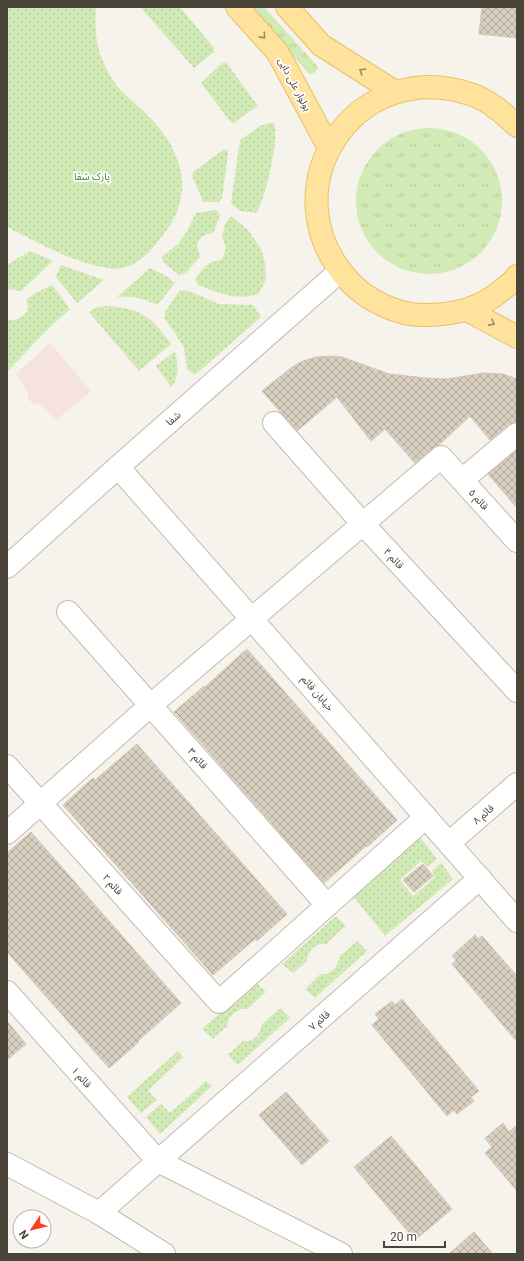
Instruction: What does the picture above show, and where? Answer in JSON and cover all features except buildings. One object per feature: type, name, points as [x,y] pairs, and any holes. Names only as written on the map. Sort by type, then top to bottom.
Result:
[{"type":"main road","name":"بولوار علی دایی","points":[[237,7],[278,52],[329,148]]},
{"type":"main road","points":[[286,7],[321,45],[395,92]]},
{"type":"main road","points":[[517,126],[497,108],[474,95],[448,88],[421,87],[395,92],[368,104],[346,124],[329,148],[318,179],[317,211],[324,242],[340,271],[356,288],[376,301],[397,311],[421,315],[444,315],[468,310],[492,298],[517,276]]},
{"type":"main road","points":[[468,310],[517,337]]},
{"type":"street","name":"شفا","points":[[7,567],[340,271]]},
{"type":"street","name":"قائم ۴","points":[[274,423],[363,524],[517,690]]},
{"type":"street","points":[[462,480],[517,434]]},
{"type":"street","name":"قائم ۵","points":[[363,524],[441,457],[517,540]]},
{"type":"street","name":"خیابان قائم","points":[[118,467],[517,920]]},
{"type":"street","points":[[7,833],[151,705],[363,524]]},
{"type":"street","name":"قائم ۳","points":[[68,612],[327,905]]},
{"type":"street","name":"قائم ۲","points":[[7,766],[219,1002],[327,905]]},
{"type":"street","name":"قائم ۸","points":[[449,844],[517,784]]},
{"type":"street","points":[[327,905],[426,817]]},
{"type":"street","name":"قائم ۷","points":[[99,1213],[480,878]]},
{"type":"street","name":"قائم ۱","points":[[7,992],[158,1161]]},
{"type":"street","points":[[158,1161],[341,1254]]},
{"type":"street","points":[[7,1164],[99,1213],[164,1254]]},
{"type":"shaded area","points":[[50,343],[91,391],[56,420],[40,404],[30,401],[28,392],[16,374]]},
{"type":"green space","name":"پارک شفا","points":[[7,7],[96,7],[96,36],[100,53],[107,70],[116,85],[161,131],[176,155],[182,181],[182,194],[178,208],[166,231],[146,255],[131,265],[114,269],[89,264],[53,250],[7,227]]},
{"type":"green space","points":[[142,7],[180,7],[214,48],[214,52],[194,68],[142,9]]},
{"type":"green space","points":[[250,7],[264,7],[318,67],[316,71],[309,74]]},
{"type":"green space","points":[[226,62],[258,106],[233,123],[229,120],[201,83],[222,63]]},
{"type":"green space","points":[[274,123],[275,141],[271,168],[260,206],[256,213],[240,211],[231,203],[240,140],[260,126]]},
{"type":"green space","points":[[429,128],[450,131],[457,134],[475,145],[485,155],[499,180],[502,201],[499,222],[496,229],[485,247],[475,257],[450,271],[429,274],[408,271],[401,268],[383,257],[373,247],[359,222],[356,201],[359,180],[362,173],[373,155],[383,145],[408,131]]},
{"type":"green space","points":[[223,150],[227,150],[228,154],[222,198],[219,202],[203,202],[192,175],[193,172]]},
{"type":"green space","points":[[215,210],[219,212],[220,216],[213,233],[203,236],[198,242],[197,245],[200,257],[186,273],[179,275],[163,262],[162,257],[179,243],[196,213]]},
{"type":"green space","points":[[231,216],[249,231],[261,249],[265,263],[266,279],[259,293],[251,296],[236,297],[221,293],[198,285],[195,280],[201,271],[208,265],[222,259],[226,248],[222,237],[225,224]]},
{"type":"green space","points":[[30,251],[53,261],[21,291],[7,289],[7,265]]},
{"type":"green space","points":[[61,265],[104,280],[77,303],[56,277]]},
{"type":"green space","points":[[150,268],[166,276],[175,283],[157,305],[138,298],[117,297]]},
{"type":"green space","points":[[52,285],[70,309],[47,330],[7,372],[7,320],[14,320],[23,316],[28,307],[26,300],[32,295]]},
{"type":"green space","points":[[180,290],[189,291],[219,304],[253,305],[261,317],[195,375],[187,369],[184,347],[165,319],[165,312]]},
{"type":"green space","points":[[108,306],[129,309],[145,316],[158,327],[171,344],[139,371],[89,312],[98,307]]},
{"type":"green space","points":[[175,351],[177,360],[177,375],[171,387],[156,366]]},
{"type":"green space","points":[[420,837],[437,859],[428,867],[421,861],[400,880],[413,896],[435,877],[432,871],[441,863],[453,879],[385,936],[353,896]]},
{"type":"green space","points":[[336,916],[346,926],[326,944],[320,944],[314,947],[308,954],[307,961],[293,973],[282,964]]},
{"type":"green space","points":[[357,941],[367,951],[315,998],[305,989],[320,974],[327,974],[334,969],[338,963],[339,957]]},
{"type":"green space","points":[[256,982],[266,992],[247,1009],[241,1009],[234,1013],[229,1019],[227,1026],[213,1039],[202,1029]]},
{"type":"green space","points":[[280,1008],[290,1018],[238,1065],[228,1055],[243,1041],[250,1041],[257,1036],[261,1030],[262,1024]]},
{"type":"green space","points":[[178,1051],[183,1057],[148,1091],[157,1100],[141,1113],[127,1097]]},
{"type":"green space","points":[[206,1081],[212,1086],[160,1134],[146,1117],[161,1104],[170,1113]]}]
